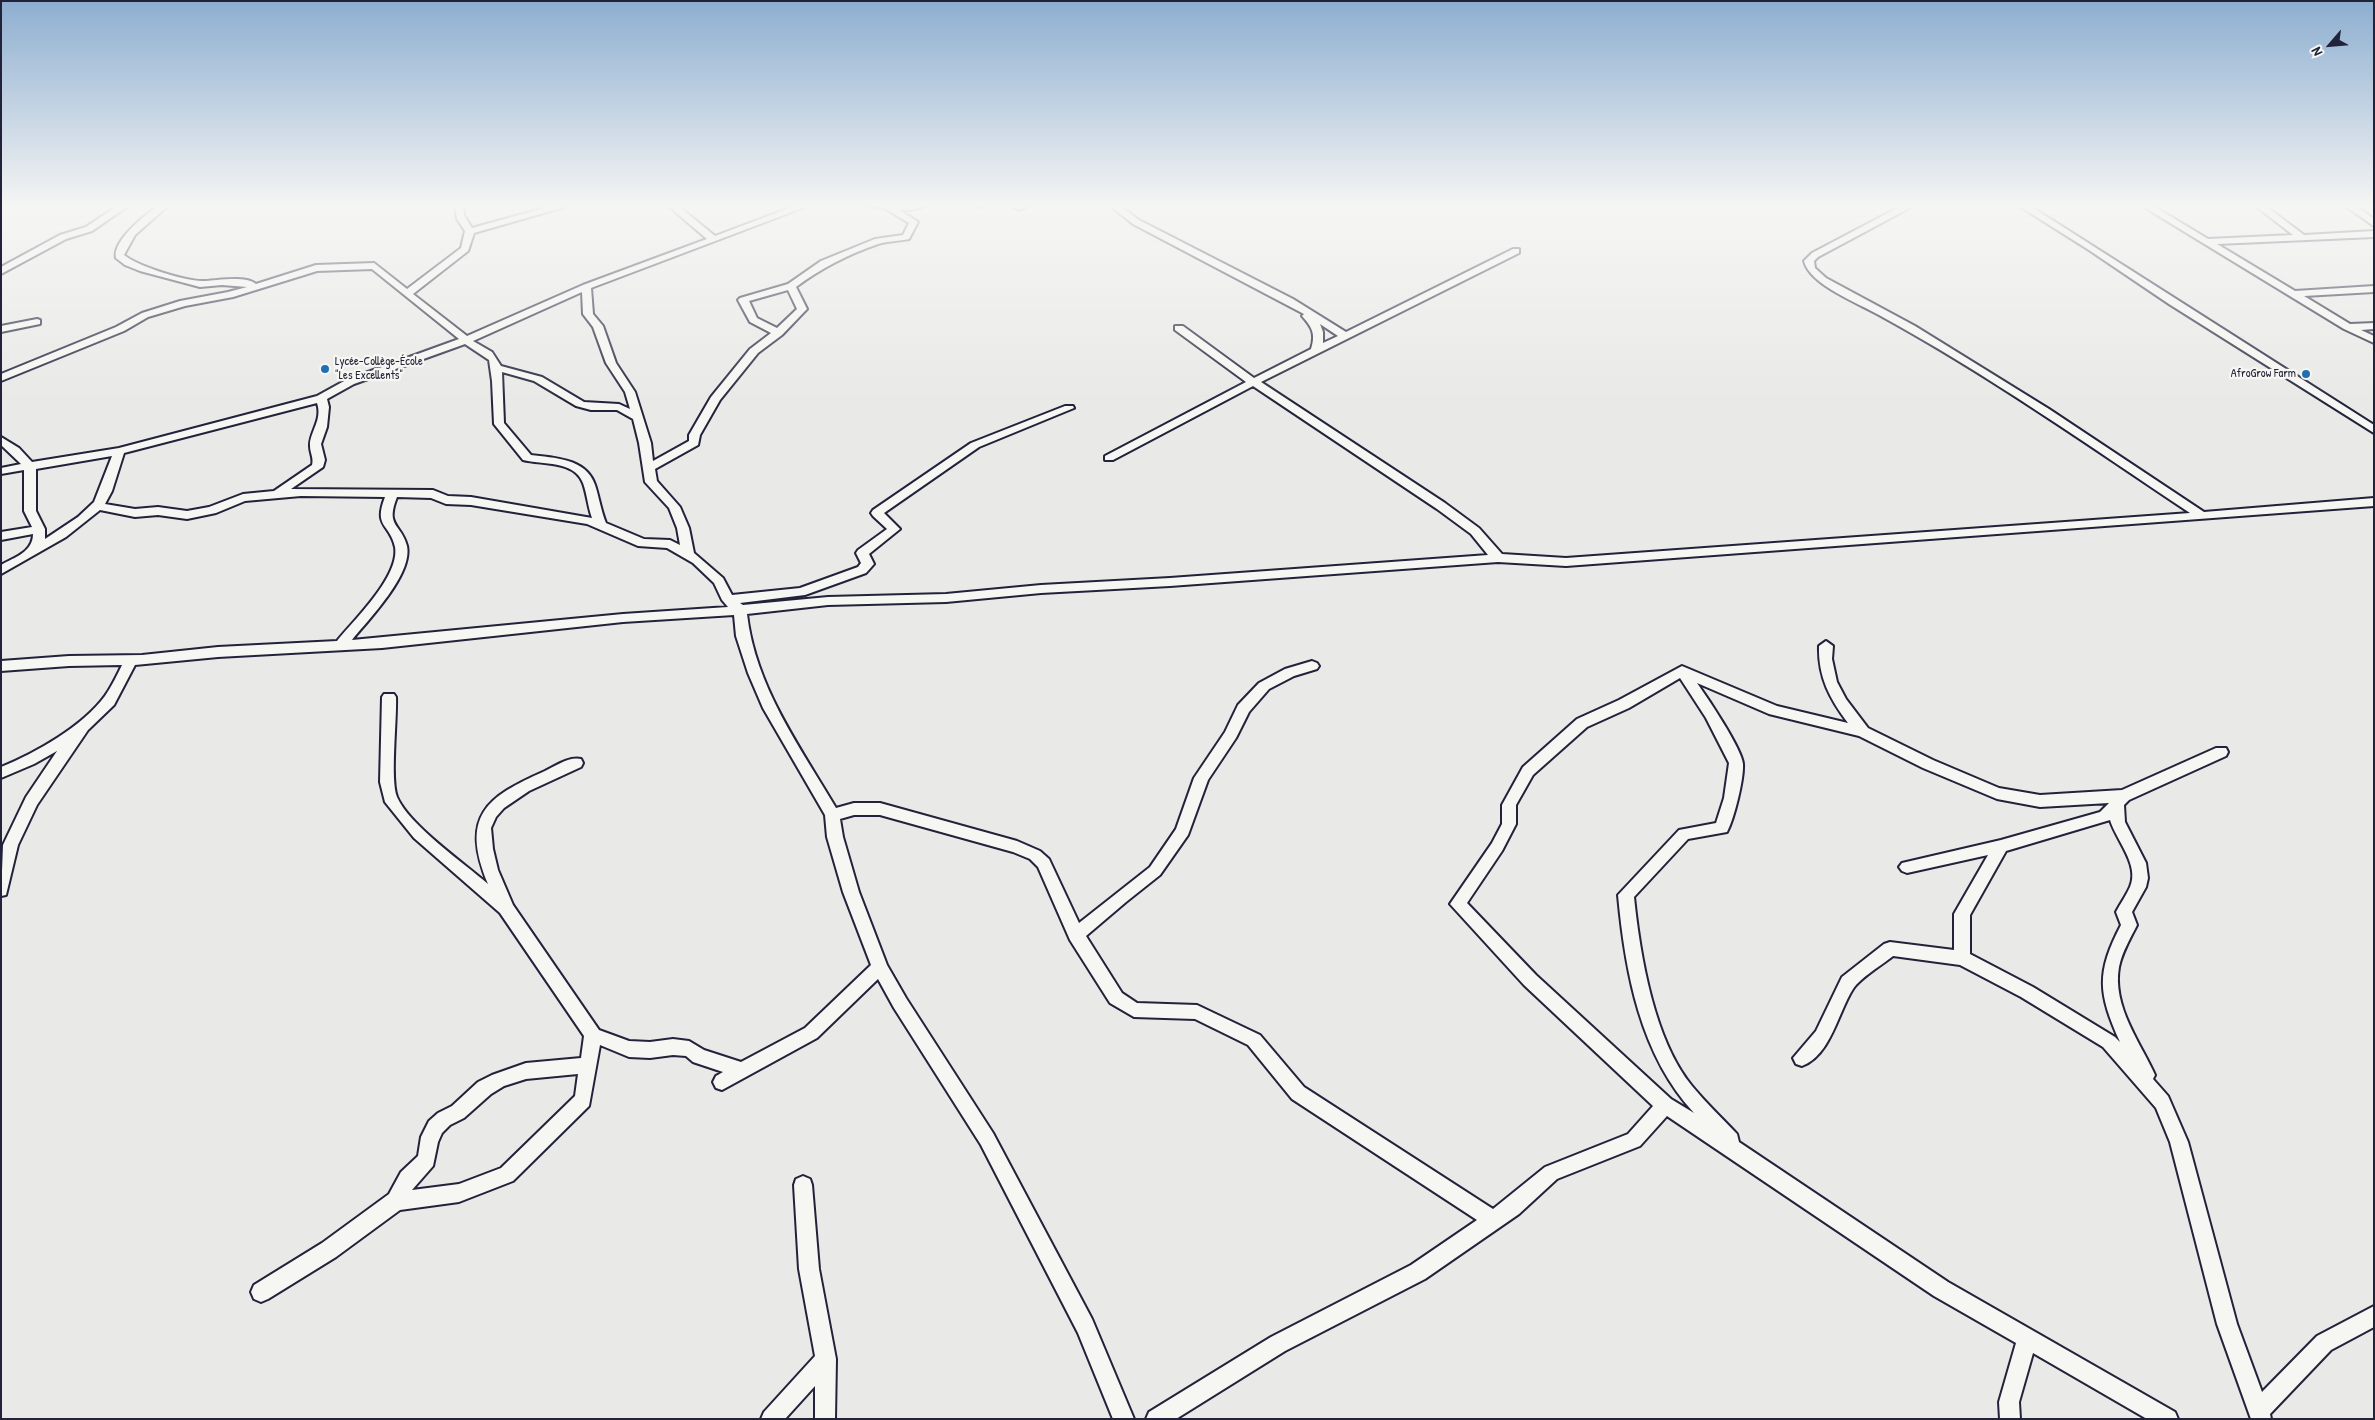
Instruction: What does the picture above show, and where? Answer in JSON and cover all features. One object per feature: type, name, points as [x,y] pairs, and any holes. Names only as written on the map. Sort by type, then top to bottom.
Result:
[{"type":"street","points":[[148,270],[200,284],[222,282],[262,285]]},
{"type":"street","points":[[1,378],[120,329],[145,315],[262,285],[309,270]]},
{"type":"street","points":[[379,270],[466,340],[490,355],[498,368],[499,424],[528,458],[561,462],[576,468],[586,475],[601,526]]},
{"type":"street","points":[[407,294],[439,270]]},
{"type":"street","points":[[1,471],[119,451],[296,406],[321,398],[350,382],[383,368],[466,340],[586,287],[632,270]]},
{"type":"street","points":[[778,333],[753,320],[743,300],[791,286],[800,279],[818,270]]},
{"type":"street","points":[[1230,270],[1290,301],[1346,336]]},
{"type":"street","points":[[1109,458],[1253,382],[1477,270]]},
{"type":"street","points":[[1812,270],[1823,280],[1910,328],[2045,411],[2202,516]]},
{"type":"street","points":[[2125,270],[2374,430]]},
{"type":"street","points":[[2254,270],[2348,327],[2374,340]]},
{"type":"street","points":[[650,467],[694,443],[695,435],[715,399],[754,351],[778,333],[802,309],[791,286]]},
{"type":"street","points":[[586,287],[588,314],[598,326],[607,356],[630,392],[645,443],[651,482],[674,507],[683,528],[688,553]]},
{"type":"street","points":[[2294,294],[2374,289]]},
{"type":"street","points":[[1290,301],[1315,322],[1320,340],[1315,352]]},
{"type":"street","points":[[1,329],[37,322]]},
{"type":"street","points":[[2348,327],[2374,326]]},
{"type":"street","points":[[1179,328],[1253,382],[1441,506],[1475,531],[1498,558]]},
{"type":"street","points":[[498,368],[538,379],[580,404],[591,407],[619,407],[636,417]]},
{"type":"street","points":[[274,495],[317,467],[319,460],[315,444],[322,427],[324,407],[321,398]]},
{"type":"street","points":[[734,605],[801,592],[862,570],[868,564],[862,553],[894,529],[878,513],[975,445],[1069,408]]},
{"type":"street","points":[[1,440],[15,450],[30,467],[30,511],[39,529],[39,540],[33,552]]},
{"type":"street","points":[[1,570],[33,552],[87,516],[103,497],[119,451]]},
{"type":"street","points":[[95,506],[135,513],[158,510],[170,514],[187,514],[212,510],[243,498],[274,495],[323,492],[350,494],[428,493],[446,500],[492,504],[590,521],[642,543],[670,544],[688,553],[718,581],[734,605],[755,673],[766,699],[832,815],[835,836],[851,892],[880,967],[900,1002],[987,1139],[1085,1326],[1124,1419]]},
{"type":"street","points":[[341,645],[388,584],[401,558],[401,545],[385,518],[386,507],[392,494]]},
{"type":"street","points":[[1,666],[69,661],[131,660],[218,652],[468,635],[734,605],[946,598],[1040,589],[1170,582],[1395,564],[1498,558],[1566,562],[2374,502]]},
{"type":"street","points":[[1,536],[39,529]]},
{"type":"street","points":[[1826,646],[1827,674],[1832,691],[1863,732]]},
{"type":"street","points":[[1,773],[49,750],[86,722],[110,701],[131,660]]},
{"type":"street","points":[[1076,935],[1120,897],[1155,872],[1182,831],[1201,778],[1231,734],[1243,709],[1264,686],[1290,672],[1312,666]]},
{"type":"street","points":[[1682,671],[1774,710],[1863,732],[1928,764],[1997,793],[2040,801],[2121,800]]},
{"type":"street","points":[[1682,671],[1624,704],[1582,723],[1528,771],[1509,805],[1509,824],[1497,847],[1458,904],[1530,980],[1665,1105],[1941,1289],[2168,1419]]},
{"type":"street","points":[[1682,671],[1712,716],[1736,763],[1731,798],[1722,828],[1684,834],[1626,895],[1631,946],[1656,1040],[1685,1091],[1750,1160]]},
{"type":"street","points":[[389,697],[390,721],[386,782],[390,798],[404,818],[419,834],[506,908]]},
{"type":"street","points":[[1,890],[10,844],[46,776],[86,722]]},
{"type":"street","points":[[1907,867],[2001,846],[2105,816],[2121,800],[2221,752]]},
{"type":"street","points":[[576,763],[520,789],[504,800],[485,822],[484,842],[490,866],[506,908],[594,1035],[629,1049],[650,1050],[673,1047],[689,1049],[699,1056],[742,1070]]},
{"type":"street","points":[[2121,800],[2118,822],[2138,862],[2140,878],[2138,887],[2124,912],[2129,925],[2115,953],[2110,976],[2113,998],[2129,1042],[2162,1102],[2179,1142],[2210,1266],[2259,1415],[2324,1343],[2374,1316]]},
{"type":"street","points":[[832,815],[854,809],[880,808],[983,836],[1035,854],[1044,863],[1076,935],[1116,998],[1134,1010],[1198,1012],[1254,1040],[1298,1093],[1492,1219]]},
{"type":"street","points":[[1962,958],[1962,914],[2001,846]]},
{"type":"street","points":[[1802,1058],[1822,1036],[1848,982],[1890,948],[1962,958],[2027,992],[2109,1042],[2162,1102]]},
{"type":"street","points":[[722,1082],[811,1033],[880,967]]},
{"type":"street","points":[[396,1201],[459,1193],[507,1175],[583,1100],[594,1035]]},
{"type":"street","points":[[262,1292],[329,1250],[396,1201],[408,1178],[427,1160],[427,1143],[433,1131],[444,1119],[457,1113],[471,1098],[490,1085],[514,1073],[550,1068],[588,1066]]},
{"type":"street","points":[[1156,1419],[1278,1344],[1418,1272],[1492,1219],[1512,1207],[1551,1173],[1634,1140],[1665,1105]]},
{"type":"street","points":[[803,1185],[808,1269],[826,1359],[825,1419]]},
{"type":"street","points":[[2010,1419],[2009,1402],[2027,1339]]},
{"type":"street","points":[[771,1419],[826,1359]]},
{"type":"place","name":"Lycée-Collège-École \"Les Excellents\"","points":[[325,369]]},
{"type":"place","name":"AfroGrow Farm","points":[[2306,374]]}]
